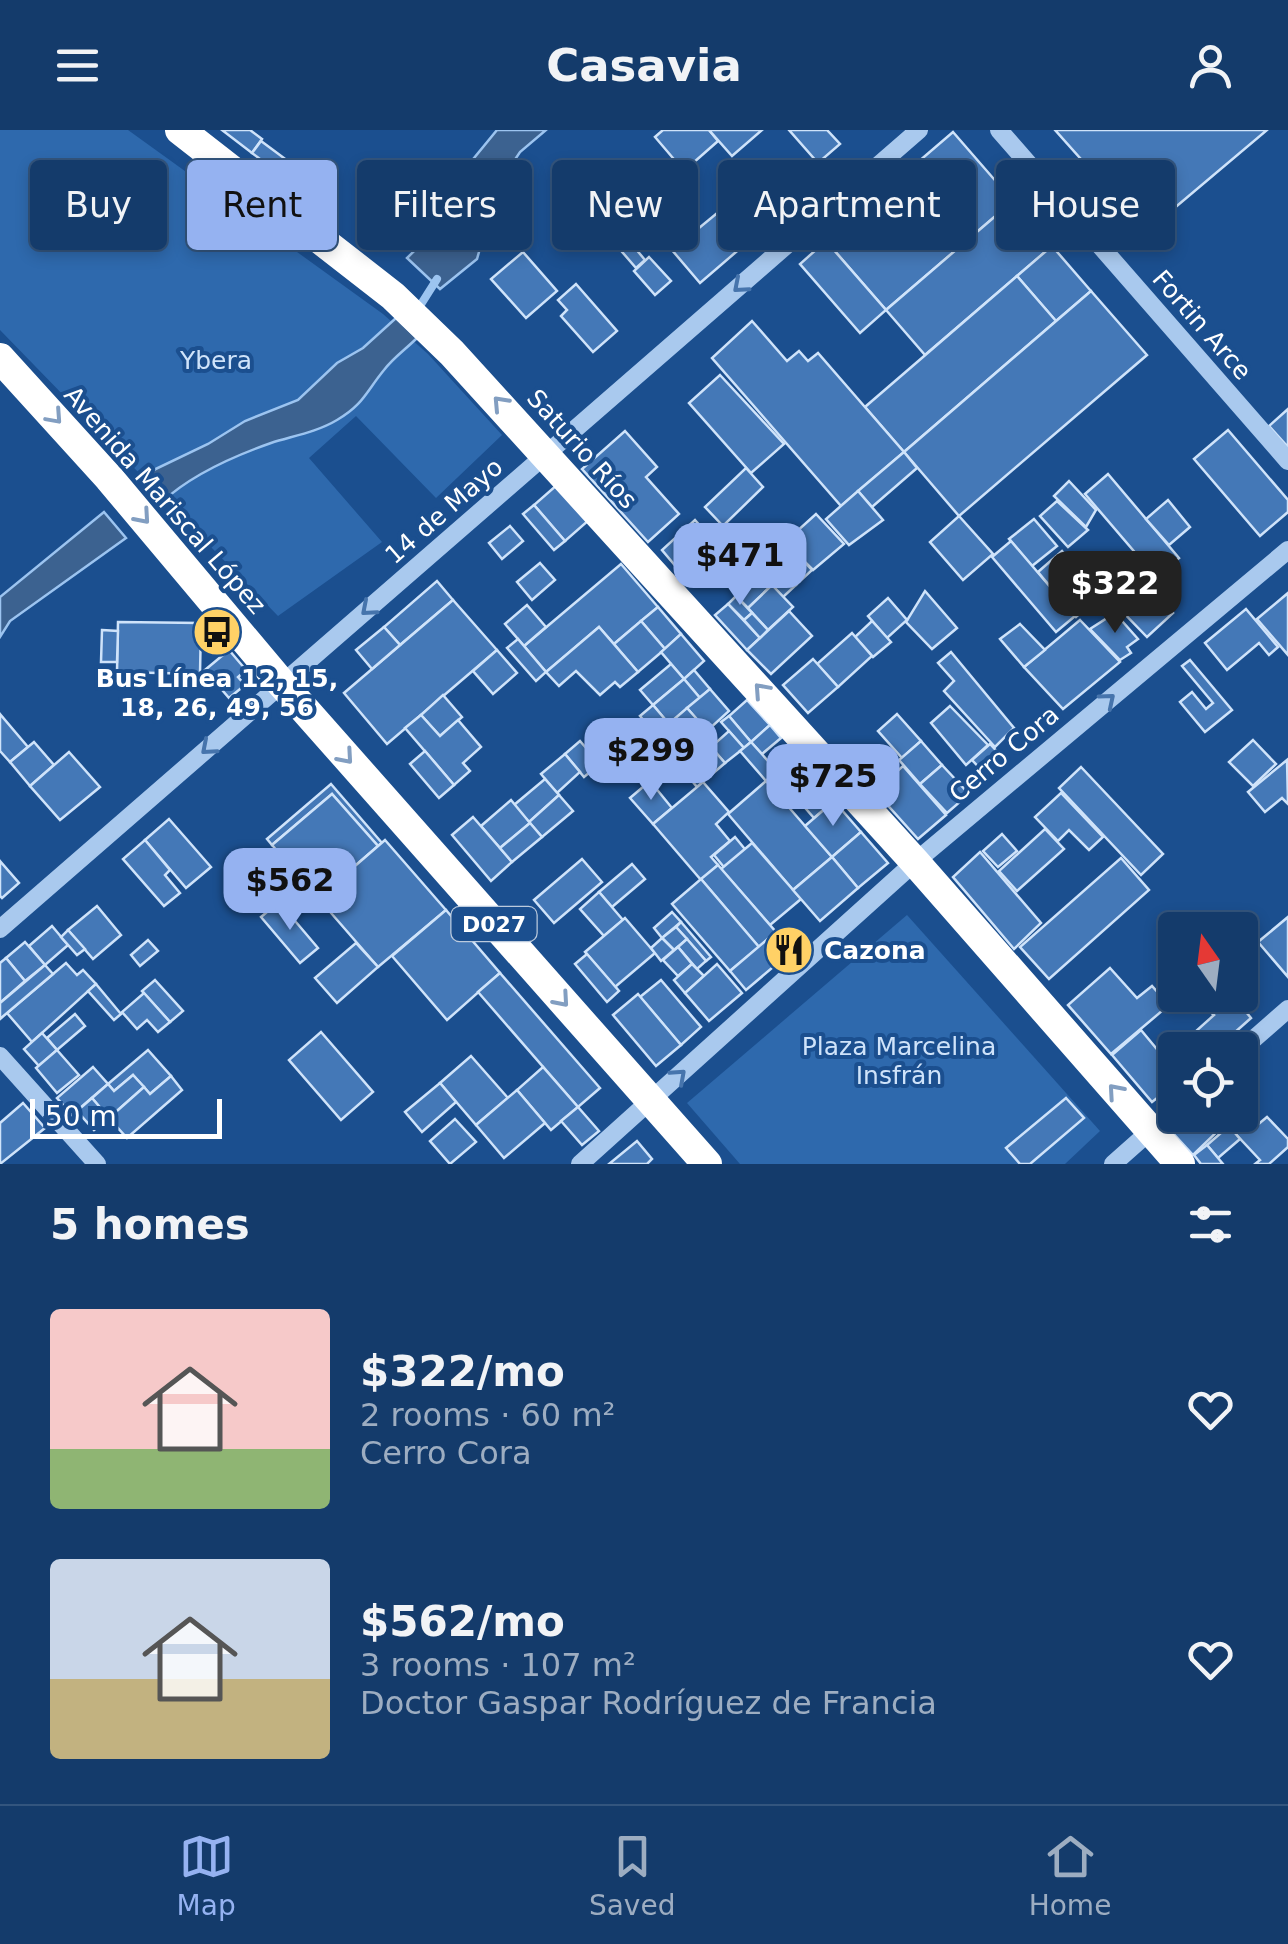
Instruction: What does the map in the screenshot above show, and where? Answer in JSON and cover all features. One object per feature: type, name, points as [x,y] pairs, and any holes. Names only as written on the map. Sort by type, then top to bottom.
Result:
[{"type":"highway","name":"Saturio Ríos","points":[[180,130],[393,296],[452,352],[915,862],[1180,1164]]},
{"type":"highway","name":"Avenida Mariscal López","points":[[0,358],[177,556],[282,684]]},
{"type":"highway","name":"D027","points":[[282,684],[707,1164]]},
{"type":"street","name":"14 de Mayo","points":[[0,929],[920,130]]},
{"type":"street","name":"Fortin Arce","points":[[999,130],[1288,462]]},
{"type":"street","name":"Cerro Cora","points":[[580,1164],[915,862],[1288,550]]},
{"type":"street","points":[[1258,1035],[1288,1009]]},
{"type":"street","points":[[0,1056],[97,1164]]},
{"type":"street","points":[[1113,1164],[1158,1124]]},
{"type":"green space","name":"Ybera","points":[[0,130],[128,130],[187,173],[187,250],[294,250],[383,314],[428,354],[502,435],[436,498],[356,416],[309,458],[382,542],[278,616],[0,330]]},
{"type":"green space","name":"Plaza Marcelina Insfrán","points":[[907,915],[1100,1131],[1065,1164],[740,1164],[687,1103]]},
{"type":"shaded area","points":[[497,130],[546,130],[515,160],[472,160]]},
{"type":"shaded area","points":[[415,250],[480,250],[477,259],[440,289],[407,258]]},
{"type":"shaded area","points":[[396,318],[417,338],[359,403],[337,420],[228,460],[186,483],[162,502],[139,477],[208,444],[245,421],[298,400],[337,363],[363,348]]},
{"type":"shaded area","points":[[104,512],[126,538],[10,621],[0,637],[0,597]]},
{"type":"building","points":[[222,130],[250,130],[262,139],[252,153]]},
{"type":"building","points":[[663,130],[709,130],[718,141],[696,160],[675,160],[655,137]]},
{"type":"building","points":[[709,130],[762,130],[732,156]]},
{"type":"building","points":[[789,130],[827,130],[840,144],[821,160],[815,160]]},
{"type":"building","points":[[1055,130],[1267,130],[1175,208],[1175,160],[1082,160]]},
{"type":"building","points":[[953,132],[996,181],[996,216],[976,233],[976,160],[920,160]]},
{"type":"building","points":[[261,141],[287,160],[261,160],[252,153]]},
{"type":"building","points":[[716,214],[718,250],[738,250],[700,283],[672,250],[698,250],[698,229]]},
{"type":"building","points":[[996,216],[996,250],[1047,250],[925,355],[886,310],[956,250],[976,250],[976,233]]},
{"type":"building","points":[[620,250],[637,250],[645,260],[636,268]]},
{"type":"building","points":[[816,250],[834,250],[886,310],[860,333],[800,264]]},
{"type":"building","points":[[834,250],[956,250],[886,310]]},
{"type":"building","points":[[1047,250],[1055,250],[1091,291],[1056,321],[1017,276]]},
{"type":"building","points":[[523,252],[557,291],[526,318],[491,279]]},
{"type":"building","points":[[649,257],[671,281],[655,295],[634,271]]},
{"type":"building","points":[[1017,276],[1056,321],[904,452],[865,407]]},
{"type":"building","points":[[576,284],[617,331],[593,352],[561,316],[567,310],[558,300]]},
{"type":"building","points":[[1091,291],[1147,355],[959,516],[904,452]]},
{"type":"building","points":[[752,321],[787,361],[799,351],[808,361],[818,353],[904,452],[841,506],[712,358]]},
{"type":"building","points":[[720,375],[784,444],[751,473],[689,403]]},
{"type":"building","points":[[1288,409],[1288,447],[1269,426]]},
{"type":"building","points":[[1228,430],[1288,500],[1288,512],[1260,536],[1194,459]]},
{"type":"building","points":[[625,431],[657,467],[646,477],[679,514],[648,542],[582,469]]},
{"type":"building","points":[[904,452],[917,468],[872,507],[858,491]]},
{"type":"building","points":[[746,468],[763,487],[723,526],[705,507]]},
{"type":"building","points":[[1108,474],[1179,558],[1156,577],[1085,494]]},
{"type":"building","points":[[1069,481],[1096,510],[1086,527],[1054,496]]},
{"type":"building","points":[[558,484],[589,520],[565,541],[534,505]]},
{"type":"building","points":[[858,491],[883,520],[849,545],[826,519]]},
{"type":"building","points":[[1168,500],[1190,527],[1169,545],[1146,519]]},
{"type":"building","points":[[1057,501],[1088,530],[1068,547],[1040,516]]},
{"type":"building","points":[[534,505],[565,541],[554,550],[523,514]]},
{"type":"building","points":[[816,514],[844,544],[813,570],[785,542]]},
{"type":"building","points":[[959,516],[993,554],[963,580],[930,542]]},
{"type":"building","points":[[1034,519],[1057,546],[1032,566],[1009,539]]},
{"type":"building","points":[[695,520],[712,539],[678,569],[662,550]]},
{"type":"building","points":[[510,526],[523,541],[502,559],[489,543]]},
{"type":"building","points":[[712,539],[725,552],[703,571],[691,557]]},
{"type":"building","points":[[783,540],[812,570],[796,585],[786,572],[772,585],[754,567]]},
{"type":"building","points":[[1011,541],[1075,616],[1056,632],[992,557]]},
{"type":"building","points":[[1062,551],[1100,596],[1076,617],[1038,572]]},
{"type":"building","points":[[540,563],[555,580],[532,600],[517,582]]},
{"type":"building","points":[[621,564],[658,607],[614,644],[599,627],[546,672],[524,646]]},
{"type":"building","points":[[761,573],[772,585],[748,608],[736,596]]},
{"type":"building","points":[[785,573],[796,585],[783,597],[772,585]]},
{"type":"building","points":[[437,581],[453,600],[400,645],[384,627]]},
{"type":"building","points":[[1143,583],[1173,613],[1147,637],[1118,607]]},
{"type":"building","points":[[772,585],[793,607],[768,630],[748,608]]},
{"type":"building","points":[[925,591],[957,628],[932,649],[906,622]]},
{"type":"building","points":[[1288,593],[1288,655],[1257,619]]},
{"type":"building","points":[[736,596],[752,613],[744,620],[728,604]]},
{"type":"building","points":[[888,598],[907,620],[887,638],[868,616]]},
{"type":"building","points":[[453,600],[497,650],[387,744],[344,693]]},
{"type":"building","points":[[728,604],[760,638],[747,650],[715,615]]},
{"type":"building","points":[[527,605],[546,627],[524,646],[505,624]]},
{"type":"building","points":[[658,607],[681,634],[665,649],[641,621]]},
{"type":"building","points":[[1246,609],[1278,647],[1269,655],[1259,643],[1227,670],[1205,643]]},
{"type":"building","points":[[789,611],[812,636],[771,674],[747,650]]},
{"type":"building","points":[[752,613],[768,630],[760,638],[744,620]]},
{"type":"building","points":[[1115,613],[1138,639],[1127,647],[1131,653],[1120,660],[1090,629]]},
{"type":"building","points":[[1080,620],[1120,662],[1063,709],[1024,667]]},
{"type":"building","points":[[641,621],[665,649],[638,672],[614,644]]},
{"type":"building","points":[[872,621],[891,642],[873,657],[855,637]]},
{"type":"building","points":[[118,622],[201,623],[200,674],[117,672]]},
{"type":"building","points":[[1020,624],[1045,650],[1024,667],[1000,639]]},
{"type":"building","points":[[384,627],[400,645],[372,669],[356,650]]},
{"type":"building","points":[[599,627],[638,672],[620,687],[615,682],[600,695],[576,671],[559,686],[546,672]]},
{"type":"building","points":[[102,630],[118,631],[117,662],[101,662]]},
{"type":"building","points":[[852,633],[872,656],[838,687],[817,664]]},
{"type":"building","points":[[681,634],[704,661],[684,679],[661,652]]},
{"type":"building","points":[[518,639],[546,672],[536,681],[507,648]]},
{"type":"building","points":[[229,650],[246,670],[238,677],[245,685],[229,698],[205,670]]},
{"type":"building","points":[[497,650],[517,673],[493,694],[473,671]]},
{"type":"building","points":[[951,652],[1014,728],[995,747],[944,691],[954,681],[938,663]]},
{"type":"building","points":[[813,659],[838,687],[808,713],[783,685]]},
{"type":"building","points":[[1190,660],[1232,710],[1205,732],[1180,702],[1192,692],[1206,709],[1213,703],[1182,666]]},
{"type":"building","points":[[671,664],[684,679],[653,705],[640,690]]},
{"type":"building","points":[[694,670],[710,689],[700,698],[684,679]]},
{"type":"building","points":[[684,679],[700,698],[669,724],[653,705]]},
{"type":"building","points":[[710,689],[729,711],[707,731],[687,708]]},
{"type":"building","points":[[443,695],[462,717],[440,736],[421,715]]},
{"type":"building","points":[[747,700],[770,725],[751,742],[729,716]]},
{"type":"building","points":[[653,705],[669,724],[656,735],[640,716]]},
{"type":"building","points":[[950,706],[988,745],[966,765],[931,723]]},
{"type":"building","points":[[687,708],[704,727],[672,754],[656,735]]},
{"type":"building","points":[[0,714],[28,747],[10,762],[0,751]]},
{"type":"building","points":[[897,714],[921,741],[902,758],[878,731]]},
{"type":"building","points":[[421,715],[440,736],[458,720],[481,747],[463,763],[470,771],[454,785],[405,728]]},
{"type":"building","points":[[729,716],[751,742],[744,748],[721,722]]},
{"type":"building","points":[[770,725],[781,738],[762,754],[751,742]]},
{"type":"building","points":[[729,731],[744,748],[725,763],[711,747]]},
{"type":"building","points":[[1253,740],[1276,764],[1253,786],[1229,762]]},
{"type":"building","points":[[580,741],[600,764],[584,777],[565,754]]},
{"type":"building","points":[[921,741],[942,765],[920,784],[899,760]]},
{"type":"building","points":[[34,742],[54,765],[30,786],[10,762]]},
{"type":"building","points":[[751,742],[777,771],[766,781],[740,751]]},
{"type":"building","points":[[990,744],[1004,759],[987,776],[972,760]]},
{"type":"building","points":[[711,747],[725,763],[697,787],[683,770]]},
{"type":"building","points":[[425,751],[454,785],[439,798],[410,764]]},
{"type":"building","points":[[69,752],[100,787],[60,820],[30,786]]},
{"type":"building","points":[[565,754],[580,772],[557,793],[541,774]]},
{"type":"building","points":[[1287,760],[1288,804],[1282,798],[1265,812],[1248,792]]},
{"type":"building","points":[[803,765],[834,801],[814,818],[792,793],[783,801],[766,781],[777,771],[785,780]]},
{"type":"building","points":[[942,765],[969,794],[947,813],[920,784]]},
{"type":"building","points":[[903,766],[946,815],[918,839],[875,791]]},
{"type":"building","points":[[1081,767],[1163,854],[1141,875],[1059,788]]},
{"type":"building","points":[[545,779],[559,795],[529,822],[514,805]]},
{"type":"building","points":[[650,781],[672,808],[653,824],[630,798]]},
{"type":"building","points":[[766,781],[832,857],[793,890],[728,814]]},
{"type":"building","points":[[703,782],[729,812],[716,824],[730,841],[711,857],[718,865],[701,880],[653,824]]},
{"type":"building","points":[[331,784],[382,843],[378,846],[332,794],[272,845],[267,839]]},
{"type":"building","points":[[1061,793],[1103,837],[1089,850],[1069,830],[1058,841],[1035,817]]},
{"type":"building","points":[[332,794],[378,846],[318,898],[272,845]]},
{"type":"building","points":[[559,795],[573,811],[542,837],[529,822]]},
{"type":"building","points":[[511,800],[530,823],[500,848],[481,826]]},
{"type":"building","points":[[834,801],[861,832],[832,857],[805,826]]},
{"type":"building","points":[[473,817],[512,862],[491,881],[452,835]]},
{"type":"building","points":[[169,819],[211,867],[186,888],[145,840]]},
{"type":"building","points":[[530,823],[542,837],[512,862],[500,848]]},
{"type":"building","points":[[1045,829],[1064,849],[1017,891],[999,871]]},
{"type":"building","points":[[861,832],[888,863],[858,888],[832,857]]},
{"type":"building","points":[[1002,834],[1017,851],[998,867],[983,851]]},
{"type":"building","points":[[735,837],[753,859],[732,877],[714,855]]},
{"type":"building","points":[[145,840],[170,870],[165,875],[180,893],[164,906],[123,859]]},
{"type":"building","points":[[385,840],[446,910],[378,967],[318,898]]},
{"type":"building","points":[[752,843],[801,899],[770,925],[721,869]]},
{"type":"building","points":[[980,852],[1041,923],[1014,949],[953,877]]},
{"type":"building","points":[[832,857],[858,888],[820,921],[793,890]]},
{"type":"building","points":[[1121,858],[1149,890],[1049,979],[1020,947]]},
{"type":"building","points":[[582,859],[602,882],[554,923],[534,900]]},
{"type":"building","points":[[0,861],[19,883],[2,898],[0,896]]},
{"type":"building","points":[[632,864],[645,879],[612,907],[599,892]]},
{"type":"building","points":[[718,865],[776,932],[759,947],[701,879]]},
{"type":"building","points":[[701,879],[759,947],[730,971],[672,904]]},
{"type":"building","points":[[599,892],[623,920],[604,936],[580,909]]},
{"type":"building","points":[[279,902],[318,948],[300,963],[261,917]]},
{"type":"building","points":[[97,906],[121,935],[93,959],[68,930]]},
{"type":"building","points":[[446,910],[500,973],[447,1020],[392,956]]},
{"type":"building","points":[[672,912],[681,922],[662,938],[654,928]]},
{"type":"building","points":[[1288,917],[1288,977],[1258,942]]},
{"type":"building","points":[[625,918],[655,953],[615,987],[585,952]]},
{"type":"building","points":[[681,922],[711,957],[706,961],[676,927]]},
{"type":"building","points":[[52,926],[68,945],[45,965],[29,946]]},
{"type":"building","points":[[676,927],[687,939],[674,950],[662,938]]},
{"type":"building","points":[[68,930],[85,949],[77,955],[61,937]]},
{"type":"building","points":[[776,932],[792,951],[746,990],[730,971]]},
{"type":"building","points":[[662,938],[674,950],[661,961],[651,948]]},
{"type":"building","points":[[687,939],[706,961],[697,969],[678,947]]},
{"type":"building","points":[[148,940],[158,951],[140,966],[131,955]]},
{"type":"building","points":[[25,942],[45,965],[25,981],[6,958]]},
{"type":"building","points":[[356,943],[378,967],[337,1003],[315,978]]},
{"type":"building","points":[[678,947],[692,964],[678,976],[663,960]]},
{"type":"building","points":[[587,954],[619,991],[607,1002],[575,964]]},
{"type":"building","points":[[6,958],[25,981],[0,1003],[0,963]]},
{"type":"building","points":[[66,963],[77,975],[83,970],[96,984],[32,1042],[7,1013]]},
{"type":"building","points":[[692,964],[704,976],[685,993],[674,980]]},
{"type":"building","points":[[717,964],[742,993],[709,1021],[685,993]]},
{"type":"building","points":[[45,965],[53,974],[0,1019],[0,1003]]},
{"type":"building","points":[[1110,968],[1137,998],[1152,986],[1158,993],[1161,1012],[1111,1054],[1068,1005]]},
{"type":"building","points":[[500,973],[600,1088],[578,1107],[478,992]]},
{"type":"building","points":[[155,980],[183,1011],[170,1022],[142,991]]},
{"type":"building","points":[[661,980],[701,1027],[681,1045],[640,997]]},
{"type":"building","points":[[96,984],[121,1014],[114,1020],[88,991]]},
{"type":"building","points":[[144,993],[170,1022],[158,1032],[147,1020],[137,1029],[122,1012]]},
{"type":"building","points":[[638,994],[681,1045],[656,1066],[613,1015]]},
{"type":"building","points":[[1210,1012],[1246,1012],[1251,1018],[1235,1032],[1195,1032],[1214,1015]]},
{"type":"building","points":[[75,1014],[85,1026],[57,1050],[47,1038]]},
{"type":"building","points":[[1141,1030],[1158,1050],[1158,1097],[1152,1102],[1112,1055]]},
{"type":"building","points":[[321,1032],[373,1092],[341,1120],[289,1060]]},
{"type":"building","points":[[42,1033],[57,1050],[39,1066],[24,1049]]},
{"type":"building","points":[[57,1050],[79,1075],[57,1093],[36,1068]]},
{"type":"building","points":[[148,1050],[171,1076],[150,1094],[133,1075],[114,1091],[108,1084]]},
{"type":"building","points":[[471,1056],[508,1098],[476,1125],[440,1083]]},
{"type":"building","points":[[93,1067],[108,1084],[72,1115],[57,1098]]},
{"type":"building","points":[[543,1067],[578,1107],[551,1130],[517,1090]]},
{"type":"building","points":[[133,1075],[144,1087],[109,1118],[92,1098],[108,1084],[114,1091]]},
{"type":"building","points":[[171,1076],[182,1090],[127,1138],[109,1118],[144,1087],[150,1094]]},
{"type":"building","points":[[440,1083],[456,1102],[422,1132],[405,1112]]},
{"type":"building","points":[[517,1090],[545,1123],[504,1158],[476,1125]]},
{"type":"building","points":[[92,1098],[109,1118],[94,1130],[77,1111]]},
{"type":"building","points":[[1066,1098],[1084,1118],[1030,1164],[1020,1164],[1006,1148]]},
{"type":"building","points":[[23,1103],[45,1128],[0,1164],[0,1123]]},
{"type":"building","points":[[578,1107],[599,1131],[582,1145],[561,1121]]},
{"type":"building","points":[[1267,1117],[1288,1139],[1288,1147],[1269,1164],[1255,1164],[1260,1160],[1234,1132],[1258,1132],[1258,1124]]},
{"type":"building","points":[[455,1119],[476,1142],[450,1164],[430,1141]]},
{"type":"building","points":[[1172,1132],[1217,1132],[1193,1155]]},
{"type":"building","points":[[1222,1132],[1234,1132],[1240,1139],[1218,1158],[1207,1145]]},
{"type":"building","points":[[637,1141],[652,1159],[647,1164],[609,1164]]},
{"type":"building","points":[[1207,1145],[1223,1164],[1201,1164],[1194,1155]]},
{"type":"waterway","points":[[418,309],[437,279]]},
{"type":"place","name":"Bus Línea 12, 15, 18, 26, 49, 56","points":[[217,632]]},
{"type":"place","name":"Cazona","points":[[789,950]]}]
